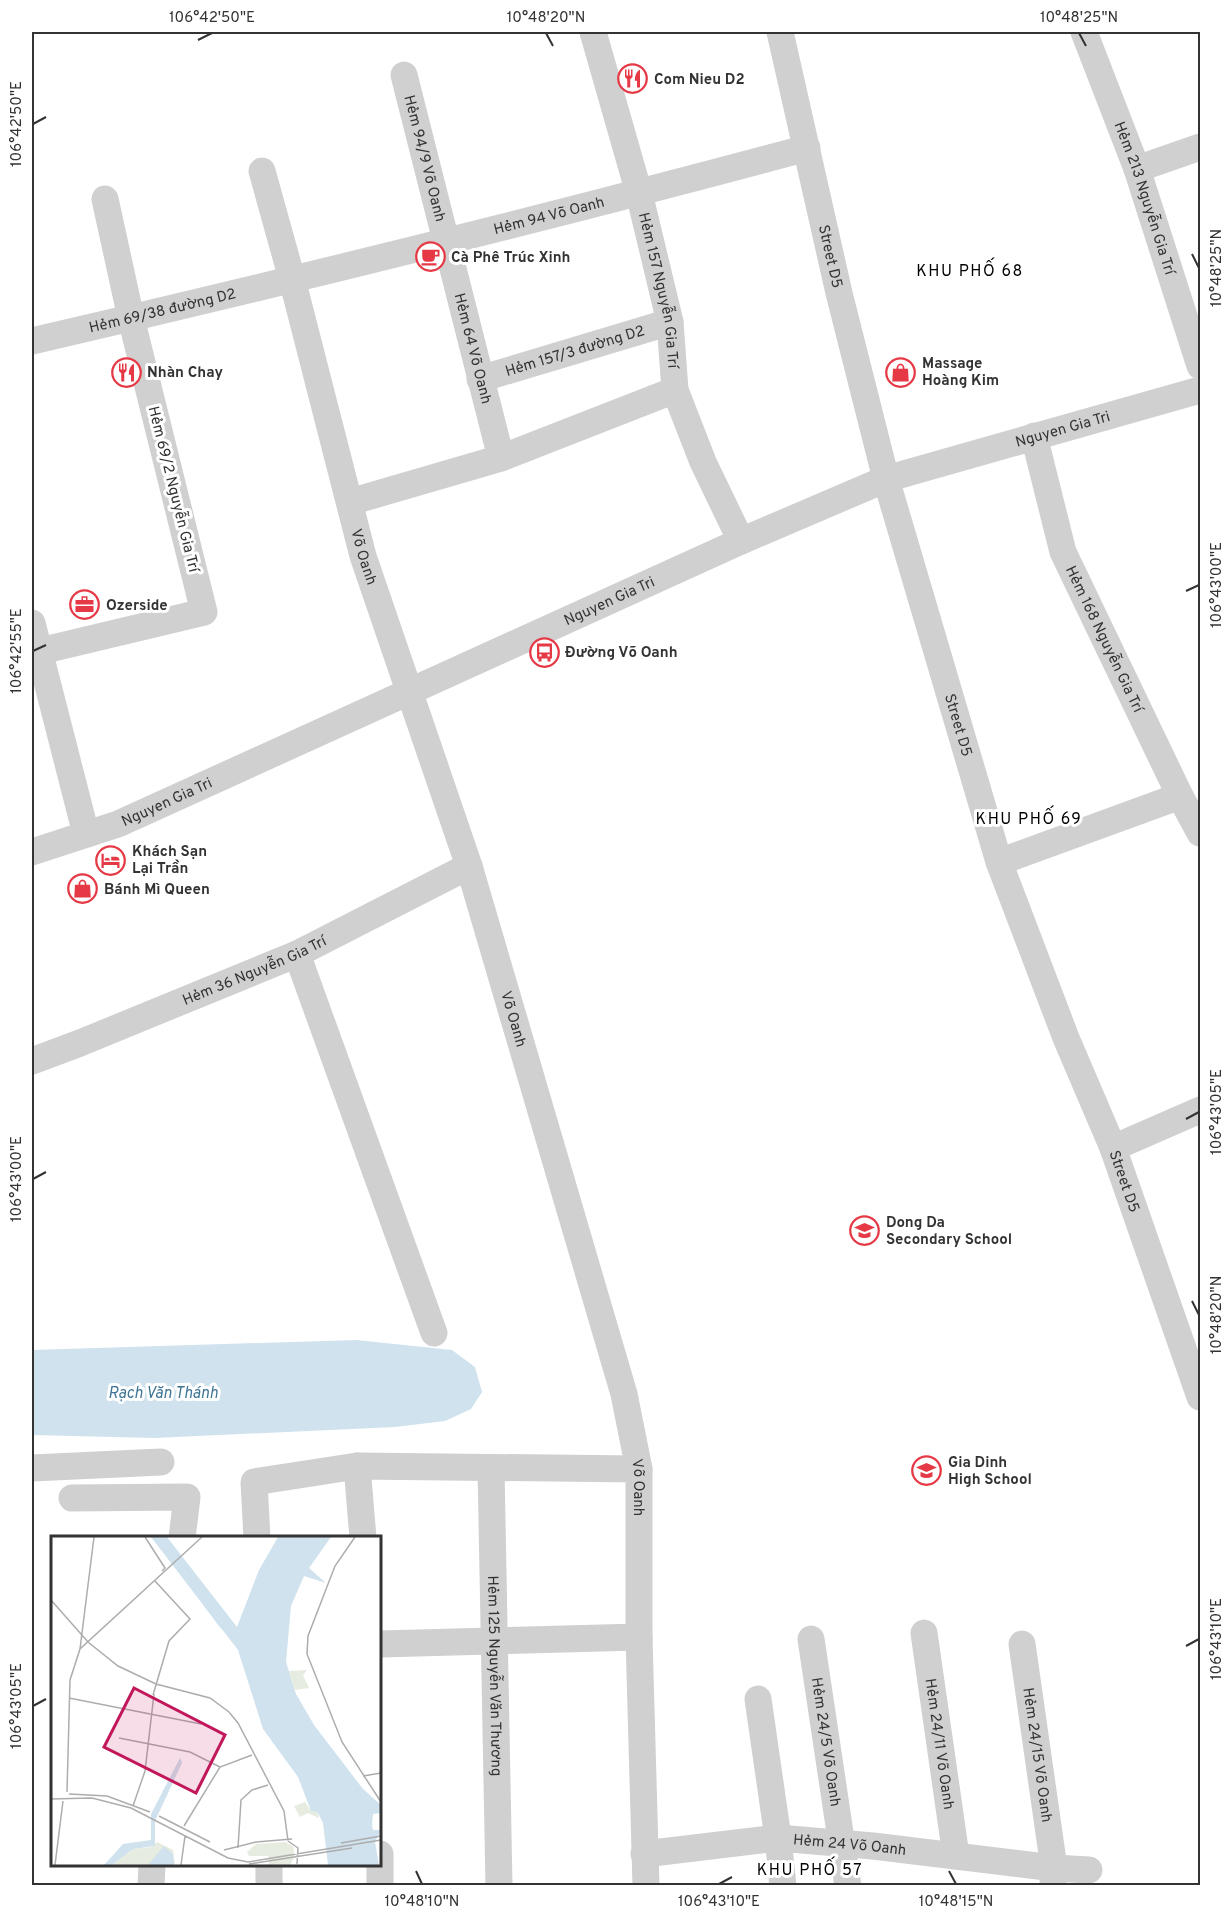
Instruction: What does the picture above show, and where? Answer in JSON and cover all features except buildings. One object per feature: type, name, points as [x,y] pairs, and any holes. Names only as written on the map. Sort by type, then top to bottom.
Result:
[{"type":"street","name":"Hẻm 157 Nguyễn Gia Trí","points":[[593,32],[639,193],[670,322],[675,390],[703,462],[741,541]]},
{"type":"street","name":"Street D5","points":[[780,32],[839,293],[886,479],[999,861],[1066,1038],[1113,1148],[1200,1397]]},
{"type":"street","name":"Hẻm 213 Nguyễn Gia Trí","points":[[1084,32],[1137,169],[1200,366]]},
{"type":"street","name":"Hẻm 94/9 Võ Oanh","points":[[404,75],[445,240]]},
{"type":"street","points":[[1137,169],[1200,147]]},
{"type":"street","name":"Hẻm 94 Võ Oanh","points":[[292,279],[639,193],[807,148]]},
{"type":"street","name":"Võ Oanh","points":[[262,171],[363,556],[469,866],[618,1372],[639,1469],[639,1636],[646,1886]]},
{"type":"street","name":"Hẻm 69/2 Nguyễn Gia Trí","points":[[34,652],[204,612],[131,318],[105,199]]},
{"type":"street","name":"Hẻm 64 Võ Oanh","points":[[445,240],[501,458]]},
{"type":"street","name":"Hẻm 69/38 đường D2","points":[[32,341],[292,279]]},
{"type":"street","name":"Hẻm 157/3 đường D2","points":[[480,379],[670,322]]},
{"type":"street","points":[[350,502],[501,458],[675,390]]},
{"type":"street","name":"Nguyen Gia Tri","points":[[32,852],[118,824],[741,541],[886,479],[1200,390]]},
{"type":"street","name":"Hẻm 168 Nguyễn Gia Trí","points":[[1034,436],[1063,552],[1200,833]]},
{"type":"street","points":[[32,623],[34,652],[86,834]]},
{"type":"street","points":[[999,861],[1180,796]]},
{"type":"street","name":"Hẻm 36 Nguyễn Gia Trí","points":[[32,1061],[297,954],[469,866]]},
{"type":"street","points":[[297,954],[434,1334]]},
{"type":"street","points":[[1113,1148],[1200,1110]]},
{"type":"street","points":[[32,1468],[161,1462]]},
{"type":"street","points":[[257,1536],[254,1482],[357,1467],[639,1469]]},
{"type":"street","points":[[357,1467],[363,1536]]},
{"type":"street","name":"Hẻm 125 Nguyễn Văn Thương","points":[[491,1468],[499,1886]]},
{"type":"street","points":[[72,1498],[187,1497],[182,1536]]},
{"type":"street","name":"Hẻm 24/11 Võ Oanh","points":[[924,1633],[956,1856]]},
{"type":"street","points":[[381,1644],[639,1636]]},
{"type":"street","name":"Hẻm 24/5 Võ Oanh","points":[[811,1640],[848,1886]]},
{"type":"street","name":"Hẻm 24/15 Võ Oanh","points":[[1022,1644],[1054,1877]]},
{"type":"street","points":[[758,1699],[783,1886]]},
{"type":"street","name":"Hẻm 24 Võ Oanh","points":[[644,1854],[778,1838],[956,1856],[1054,1877],[1089,1870]]},
{"type":"street","points":[[151,1886],[152,1866]]},
{"type":"street","points":[[268,1866],[269,1886]]},
{"type":"street","points":[[380,1866],[380,1886]]},
{"type":"water","name":"Rạch Văn Thánh","points":[[356,1340],[452,1350],[475,1367],[482,1392],[471,1409],[445,1421],[395,1427],[154,1438],[32,1435],[32,1350]]},
{"type":"place","name":"Com Nieu D2","points":[[633,79]]},
{"type":"place","name":"Cà Phê Trúc Xinh","points":[[430,257]]},
{"type":"place","name":"Nhàn Chay","points":[[126,372]]},
{"type":"place","name":"Massage Hoàng Kim","points":[[901,372]]},
{"type":"place","name":"Ozerside","points":[[85,605]]},
{"type":"place","name":"Đường Võ Oanh","points":[[544,652]]},
{"type":"place","name":"Khách Sạn Lại Trần","points":[[111,860]]},
{"type":"place","name":"Bánh Mì Queen","points":[[83,889]]},
{"type":"place","name":"Dong Da Secondary School","points":[[865,1231]]},
{"type":"place","name":"Gia Dinh High School","points":[[927,1471]]},
{"type":"district","name":"KHU PHỐ 68","points":[[970,270]]},
{"type":"district","name":"KHU PHỐ 69","points":[[1029,818]]},
{"type":"district","name":"KHU PHỐ 57","points":[[810,1869]]}]
